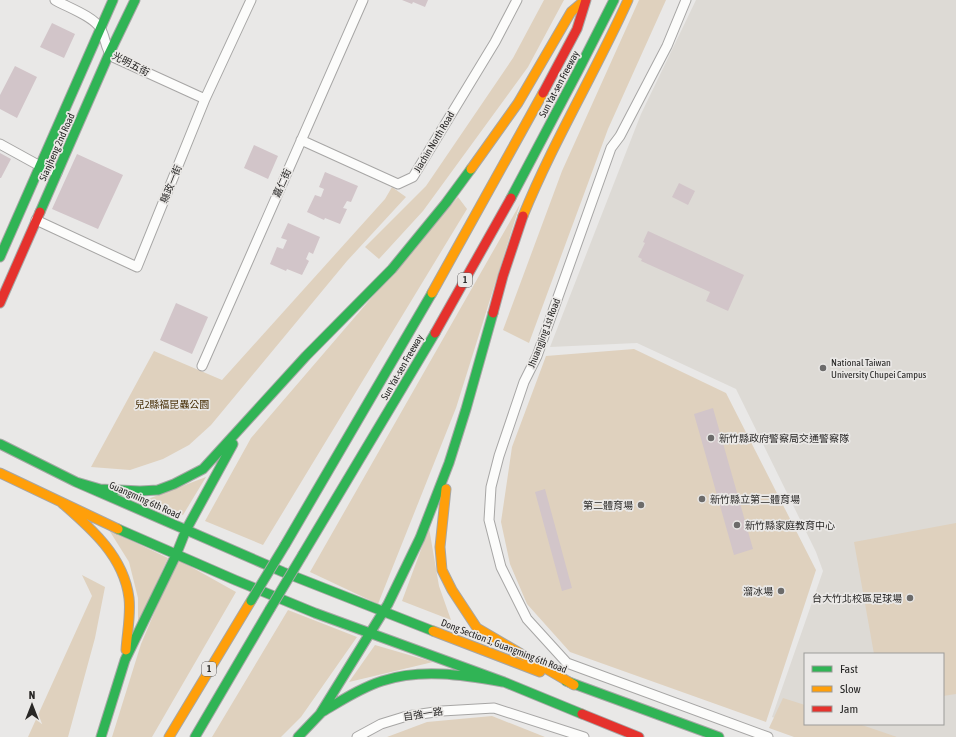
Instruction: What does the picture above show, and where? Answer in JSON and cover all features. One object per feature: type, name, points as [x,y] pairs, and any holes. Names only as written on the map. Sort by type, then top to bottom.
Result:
[{"type":"main road","name":"Sianjheng 2nd Road","points":[[0,257],[113,0]]},
{"type":"main road","name":"Sianjheng 2nd Road","points":[[0,303],[109,54],[135,0]]},
{"type":"main road","points":[[76,482],[100,489],[119,491],[158,490],[174,484],[203,468],[242,428],[273,391],[306,356],[392,269],[446,203],[489,146],[518,103],[571,12],[585,0]]},
{"type":"main road","name":"Sun Yat-sen Freeway","points":[[169,737],[285,545],[413,327],[578,29],[585,0]]},
{"type":"main road","name":"Sun Yat-sen Freeway","points":[[195,737],[270,609],[368,448],[499,220],[582,65],[614,0]]},
{"type":"main road","points":[[298,737],[320,714],[370,633],[401,578],[420,538],[449,463],[466,409],[503,276],[522,220],[562,130],[608,44],[628,0]]},
{"type":"main road","points":[[101,737],[125,660],[176,555],[186,530],[242,428]]},
{"type":"main road","name":"Guangming 6th Road","points":[[0,444],[76,482],[283,572]]},
{"type":"main road","points":[[449,463],[440,547],[442,570],[452,590],[477,628],[574,685]]},
{"type":"main road","points":[[0,473],[176,555],[270,594],[503,682],[639,737]]},
{"type":"main road","points":[[62,503],[90,527],[107,545],[125,580],[129,598],[125,660]]},
{"type":"main road","name":"Dong Section 1, Guangming 6th Road","points":[[283,572],[344,597],[574,685],[719,737]]},
{"type":"main road","points":[[320,714],[366,687],[389,679],[408,675],[448,673],[503,682]]},
{"type":"street","points":[[55,0],[95,21],[101,28]]},
{"type":"street","name":"縣政一街","points":[[36,220],[137,267],[205,99],[251,0]]},
{"type":"street","name":"嘉仁街","points":[[202,366],[363,0]]},
{"type":"street","name":"Jiachin North Road","points":[[301,140],[398,184],[413,177],[495,42],[517,0]]},
{"type":"street","name":"Jhuangjing 1st Road","points":[[567,663],[527,619],[501,567],[489,520],[491,487],[499,456],[524,382],[537,356],[611,148],[620,136],[667,46],[686,0]]},
{"type":"street","name":"光明五街","points":[[101,28],[109,54],[205,99]]},
{"type":"street","points":[[0,144],[40,166],[57,173]]},
{"type":"street","name":"Dong Section 1, Guangming 6th Road","points":[[567,663],[768,737]]},
{"type":"street","name":"自強一路","points":[[357,737],[381,724],[407,716],[442,711],[494,708],[584,737]]},
{"type":"shaded area","name":"National Taiwan University Chupei Campus","points":[[696,0],[956,0],[956,737],[831,737],[772,717],[823,571],[816,552],[736,389],[637,343],[550,347],[641,114]]},
{"type":"green space","points":[[544,0],[564,0],[528,67],[423,211],[379,259],[365,247],[426,186],[513,58]]},
{"type":"green space","points":[[639,0],[666,0],[608,129],[529,343],[503,330],[562,171]]},
{"type":"green space","name":"兒2縣福昆蟲公園","points":[[392,187],[406,197],[347,261],[211,425],[189,445],[163,459],[130,470],[91,467],[154,351],[222,380],[385,199]]},
{"type":"green space","points":[[458,197],[467,209],[263,545],[205,521],[251,438]]},
{"type":"green space","points":[[520,204],[456,408],[378,604],[310,572]]},
{"type":"green space","points":[[634,349],[726,393],[816,570],[766,722],[570,652],[527,604],[510,564],[501,522],[512,447],[546,356]]},
{"type":"green space","points":[[206,477],[183,515],[148,499]]},
{"type":"green space","name":"台大竹北校區足球場","points":[[956,523],[956,694],[944,696],[944,653],[874,653],[854,542]]},
{"type":"green space","points":[[429,528],[439,586],[451,620],[402,601]]},
{"type":"green space","points":[[109,530],[168,558],[138,623],[138,598],[129,562]]},
{"type":"green space","points":[[177,559],[236,592],[152,737],[112,737],[141,644]]},
{"type":"green space","points":[[82,575],[105,587],[95,638],[68,737],[28,737],[92,596]]},
{"type":"green space","points":[[288,610],[357,637],[301,717],[281,737],[212,737]]},
{"type":"green space","points":[[375,645],[433,662],[349,682]]},
{"type":"green space","points":[[783,698],[804,705],[804,725],[862,725],[897,737],[794,737],[769,728]]},
{"type":"green space","points":[[492,716],[545,737],[387,737],[427,722]]},
{"type":"building","points":[[402,0],[428,0],[425,7],[413,2],[412,4]]},
{"type":"building","points":[[52,23],[75,34],[64,58],[40,47]]},
{"type":"building","points":[[15,66],[37,77],[17,118],[0,109],[0,95]]},
{"type":"building","points":[[254,145],[278,156],[268,179],[244,168]]},
{"type":"building","points":[[0,153],[11,159],[1,178],[0,178]]},
{"type":"building","points":[[77,154],[123,175],[98,229],[52,209]]},
{"type":"building","points":[[325,172],[358,186],[351,202],[347,201],[343,208],[347,209],[340,224],[325,218],[324,220],[307,212],[315,195],[321,197],[324,189],[319,187]]},
{"type":"building","points":[[679,183],[695,191],[688,205],[672,197]]},
{"type":"building","points":[[288,223],[320,237],[313,254],[309,252],[306,259],[309,261],[302,275],[287,269],[286,271],[270,264],[277,247],[283,249],[287,240],[281,238]]},
{"type":"building","points":[[648,231],[744,275],[728,311],[706,301],[710,292],[641,261],[642,259],[638,257],[645,243],[643,242]]},
{"type":"building","points":[[176,303],[208,317],[192,354],[160,340]]},
{"type":"building","points":[[713,408],[753,549],[734,555],[694,414]]},
{"type":"building","points":[[545,489],[572,588],[562,591],[535,492]]},
{"type":"traffic: fast","points":[[0,257],[113,0]]},
{"type":"traffic: fast","points":[[40,212],[109,54],[135,0]]},
{"type":"traffic: fast","points":[[511,198],[614,0]]},
{"type":"traffic: fast","points":[[76,482],[100,489],[140,491],[158,490],[174,484],[203,469],[306,356],[392,269],[446,203],[471,169]]},
{"type":"traffic: fast","points":[[285,545],[432,293]]},
{"type":"traffic: fast","points":[[298,737],[320,714],[388,604],[420,538],[449,463],[493,313]]},
{"type":"traffic: fast","points":[[303,554],[435,333]]},
{"type":"traffic: fast","points":[[0,444],[76,482],[283,572],[433,631]]},
{"type":"traffic: fast","points":[[101,737],[125,660],[176,555],[186,530],[233,444]]},
{"type":"traffic: fast","points":[[118,529],[315,613],[504,682],[582,714]]},
{"type":"traffic: fast","points":[[251,601],[285,545]]},
{"type":"traffic: fast","points":[[270,609],[303,554]]},
{"type":"traffic: fast","points":[[195,737],[270,609]]},
{"type":"traffic: fast","points":[[322,712],[366,687],[397,677],[442,674],[503,682]]},
{"type":"traffic: fast","points":[[566,681],[719,737]]},
{"type":"traffic: slow","points":[[471,169],[518,103],[571,12],[585,0]]},
{"type":"traffic: slow","points":[[523,216],[547,161],[628,0]]},
{"type":"traffic: slow","points":[[432,293],[543,93]]},
{"type":"traffic: slow","points":[[0,473],[118,529]]},
{"type":"traffic: slow","points":[[446,489],[440,547],[442,570],[452,590],[477,628],[574,685]]},
{"type":"traffic: slow","points":[[62,503],[105,545],[121,570],[126,583],[129,598],[126,650]]},
{"type":"traffic: slow","points":[[169,737],[251,601]]},
{"type":"traffic: slow","points":[[433,631],[540,672]]},
{"type":"traffic: jam","points":[[543,93],[577,29],[586,0]]},
{"type":"traffic: jam","points":[[435,333],[511,198]]},
{"type":"traffic: jam","points":[[0,303],[40,212]]},
{"type":"traffic: jam","points":[[493,313],[503,276],[523,216]]},
{"type":"traffic: jam","points":[[582,714],[639,737]]},
{"type":"place","name":"National Taiwan University Chupei Campus","points":[[823,368]]},
{"type":"place","name":"新竹縣政府警察局交通警察隊","points":[[711,438]]},
{"type":"place","name":"新竹縣立第二體育場","points":[[702,499]]},
{"type":"place","name":"第二體育場","points":[[641,505]]},
{"type":"place","name":"新竹縣家庭教育中心","points":[[737,525]]},
{"type":"place","name":"溜冰場","points":[[781,591]]},
{"type":"place","name":"台大竹北校區足球場","points":[[910,598]]}]
